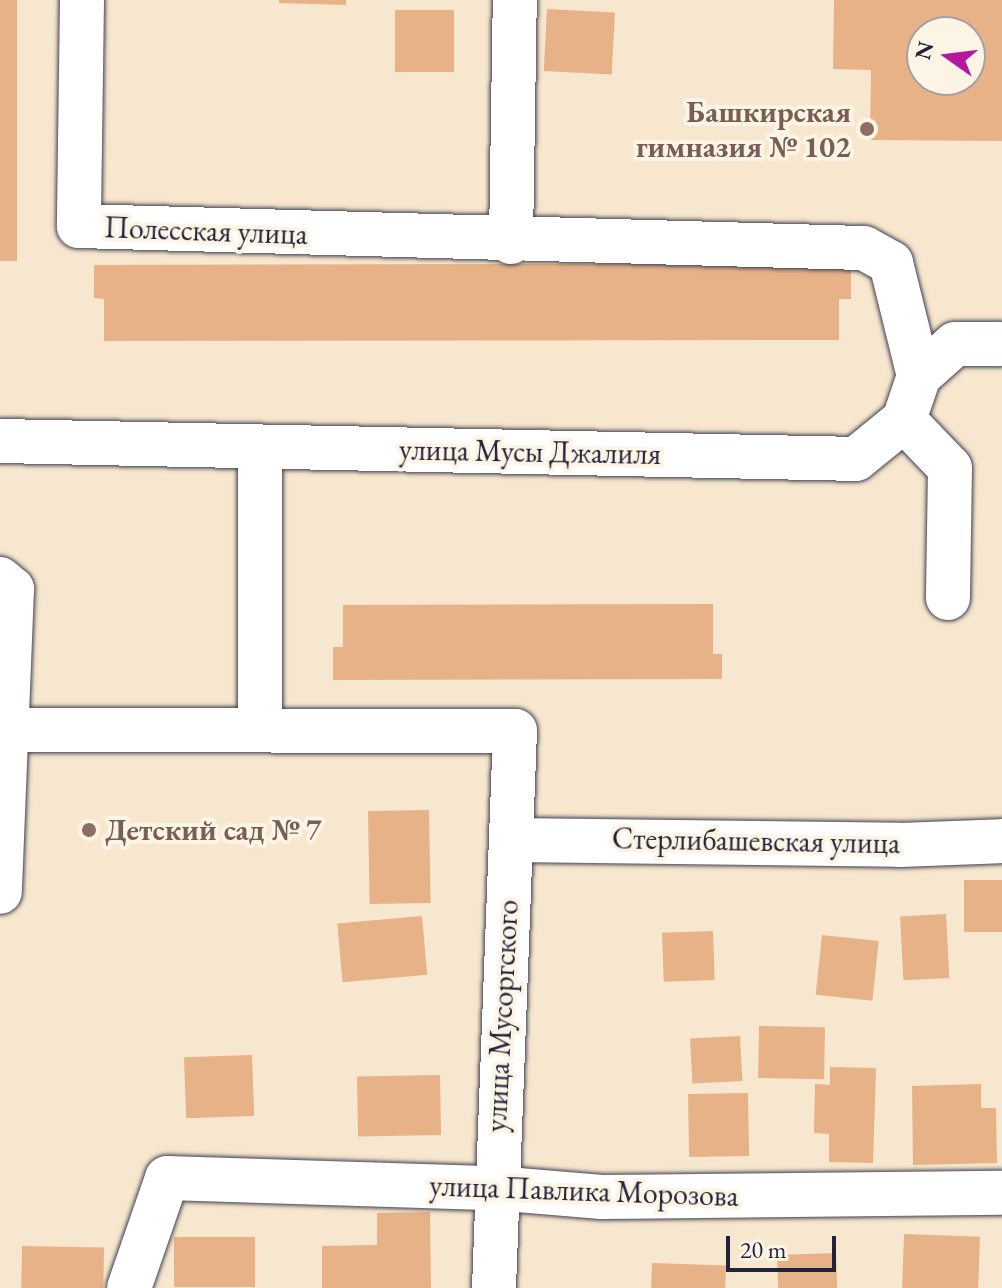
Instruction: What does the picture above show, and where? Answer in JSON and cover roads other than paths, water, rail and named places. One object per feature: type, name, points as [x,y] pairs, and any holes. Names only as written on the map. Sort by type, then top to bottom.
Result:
[{"type":"street","name":"Полесская улица","points":[[82,0],[79,226],[511,242]]},
{"type":"street","points":[[515,0],[511,242],[864,248],[891,263],[919,376]]},
{"type":"street","points":[[948,598],[950,468],[904,420],[919,376],[955,344],[1002,344]]},
{"type":"street","name":"улица Мусы Джалиля","points":[[0,441],[856,459],[904,420]]},
{"type":"street","points":[[9,730],[260,729],[260,447]]},
{"type":"street","points":[[0,579],[12,589],[9,730],[0,892]]},
{"type":"street","name":"улица Мусоргского","points":[[260,729],[515,731],[494,1188],[494,1288]]},
{"type":"street","name":"Стерлибашевская улица","points":[[511,840],[900,845],[1002,841]]},
{"type":"street","name":"улица Павлика Морозова","points":[[129,1288],[167,1178],[494,1188],[602,1197],[1002,1193]]},
{"type":"place","name":"Башкирская гимназия № 102","points":[[867,129]]},
{"type":"place","name":"Детский сад № 7","points":[[89,830]]}]
